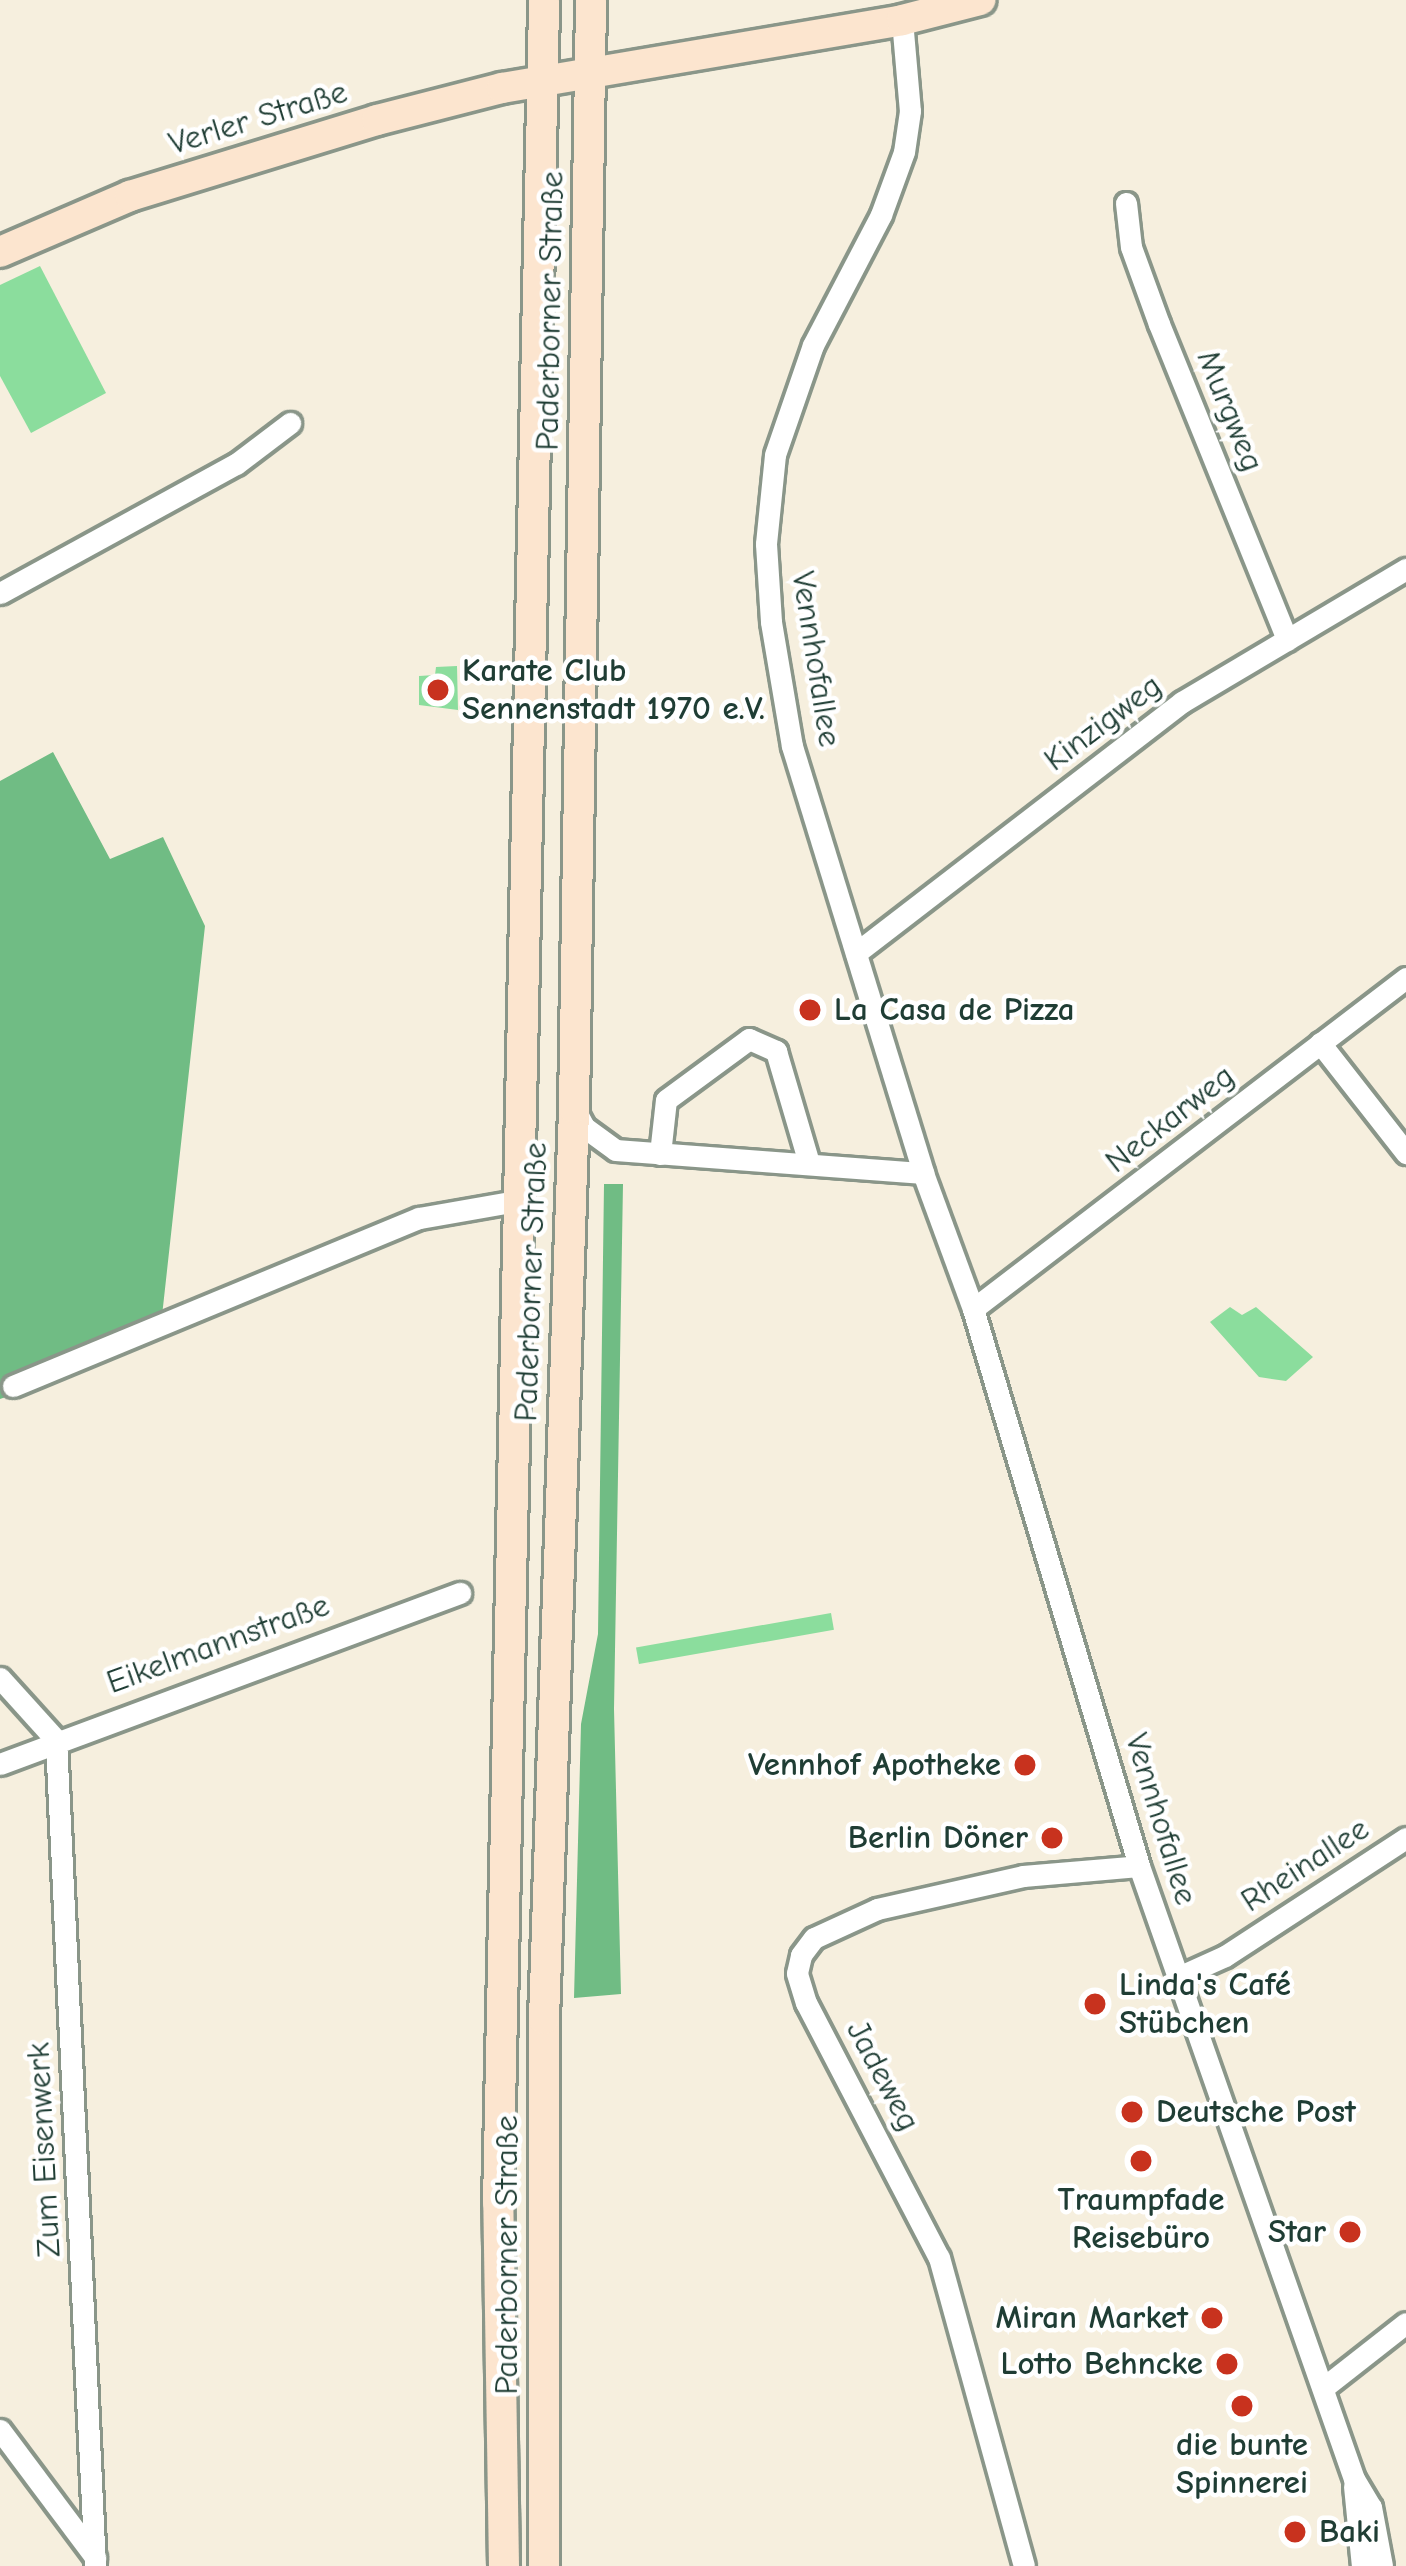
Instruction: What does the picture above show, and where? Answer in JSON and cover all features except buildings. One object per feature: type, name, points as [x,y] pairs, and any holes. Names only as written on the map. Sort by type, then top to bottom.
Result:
[{"type":"main road","name":"Paderborner Straße","points":[[504,2566],[498,2203],[544,0]]},
{"type":"main road","name":"Paderborner Straße","points":[[544,2566],[542,2194],[550,1744],[574,1108],[591,0]]},
{"type":"main road","name":"Verler Straße","points":[[0,251],[130,196],[250,155],[545,80],[902,20],[980,0]]},
{"type":"street","name":"Vennhofallee","points":[[902,20],[910,111],[904,152],[881,214],[813,345],[776,454],[766,544],[771,622],[792,746],[923,1173],[973,1309],[1138,1866],[1354,2479]]},
{"type":"street","name":"Murgweg","points":[[1126,203],[1131,247],[1159,324],[1288,640]]},
{"type":"street","points":[[0,593],[236,464],[290,423]]},
{"type":"street","name":"Kinzigweg","points":[[856,953],[1182,702],[1406,569]]},
{"type":"street","name":"Neckarweg","points":[[973,1309],[1406,978]]},
{"type":"street","points":[[660,1154],[666,1100],[749,1040],[776,1051],[809,1162]]},
{"type":"street","points":[[1320,1043],[1406,1153]]},
{"type":"street","points":[[574,1108],[584,1127],[616,1150],[923,1173]]},
{"type":"street","name":"Paderborner Straße","points":[[13,1386],[419,1219],[522,1200]]},
{"type":"street","name":"Eikelmannstraße","points":[[0,1764],[56,1739],[460,1593]]},
{"type":"street","points":[[0,1678],[56,1739]]},
{"type":"street","name":"Zum Eisenwerk","points":[[56,1739],[95,2561]]},
{"type":"street","name":"Rheinallee","points":[[1176,1978],[1226,1957],[1406,1838]]},
{"type":"street","name":"Jadeweg","points":[[1024,2566],[939,2258],[806,2003],[797,1973],[801,1955],[814,1938],[877,1909],[1023,1876],[1138,1866]]},
{"type":"street","points":[[1323,2388],[1406,2323]]},
{"type":"street","points":[[0,2430],[95,2561]]},
{"type":"street","points":[[1354,2479],[1362,2566]]},
{"type":"street","points":[[1354,2479],[1371,2507],[1382,2566]]},
{"type":"green space","points":[[40,266],[106,393],[31,433],[0,376],[0,285]]},
{"type":"green space","name":"Karate Club Sennenstadt 1970 e.V.","points":[[457,666],[458,710],[419,705],[419,676],[435,675],[436,667]]},
{"type":"green space","points":[[53,752],[110,859],[163,837],[205,926],[162,1316],[61,1358],[69,1375],[0,1399],[0,781]]},
{"type":"green space","points":[[604,1184],[623,1184],[614,1709],[621,1994],[574,1998],[581,1724],[598,1634]]},
{"type":"green space","points":[[1230,1307],[1242,1315],[1256,1307],[1313,1357],[1286,1381],[1259,1377],[1210,1322]]},
{"type":"green space","points":[[831,1613],[834,1630],[639,1664],[636,1647]]},
{"type":"place","name":"Karate Club Sennenstadt 1970 e.V.","points":[[438,690]]},
{"type":"place","name":"La Casa de Pizza","points":[[810,1010]]},
{"type":"place","name":"Vennhof Apotheke","points":[[1025,1765]]},
{"type":"place","name":"Berlin Döner","points":[[1052,1838]]},
{"type":"place","name":"Linda's Café Stübchen","points":[[1095,2004]]},
{"type":"place","name":"Deutsche Post","points":[[1132,2112]]},
{"type":"place","name":"Traumpfade Reisebüro","points":[[1141,2161]]},
{"type":"place","name":"Star","points":[[1350,2232]]},
{"type":"place","name":"Miran Market","points":[[1212,2318]]},
{"type":"place","name":"Lotto Behncke","points":[[1227,2364]]},
{"type":"place","name":"die bunte Spinnerei","points":[[1242,2406]]},
{"type":"place","name":"Baki","points":[[1295,2532]]}]
